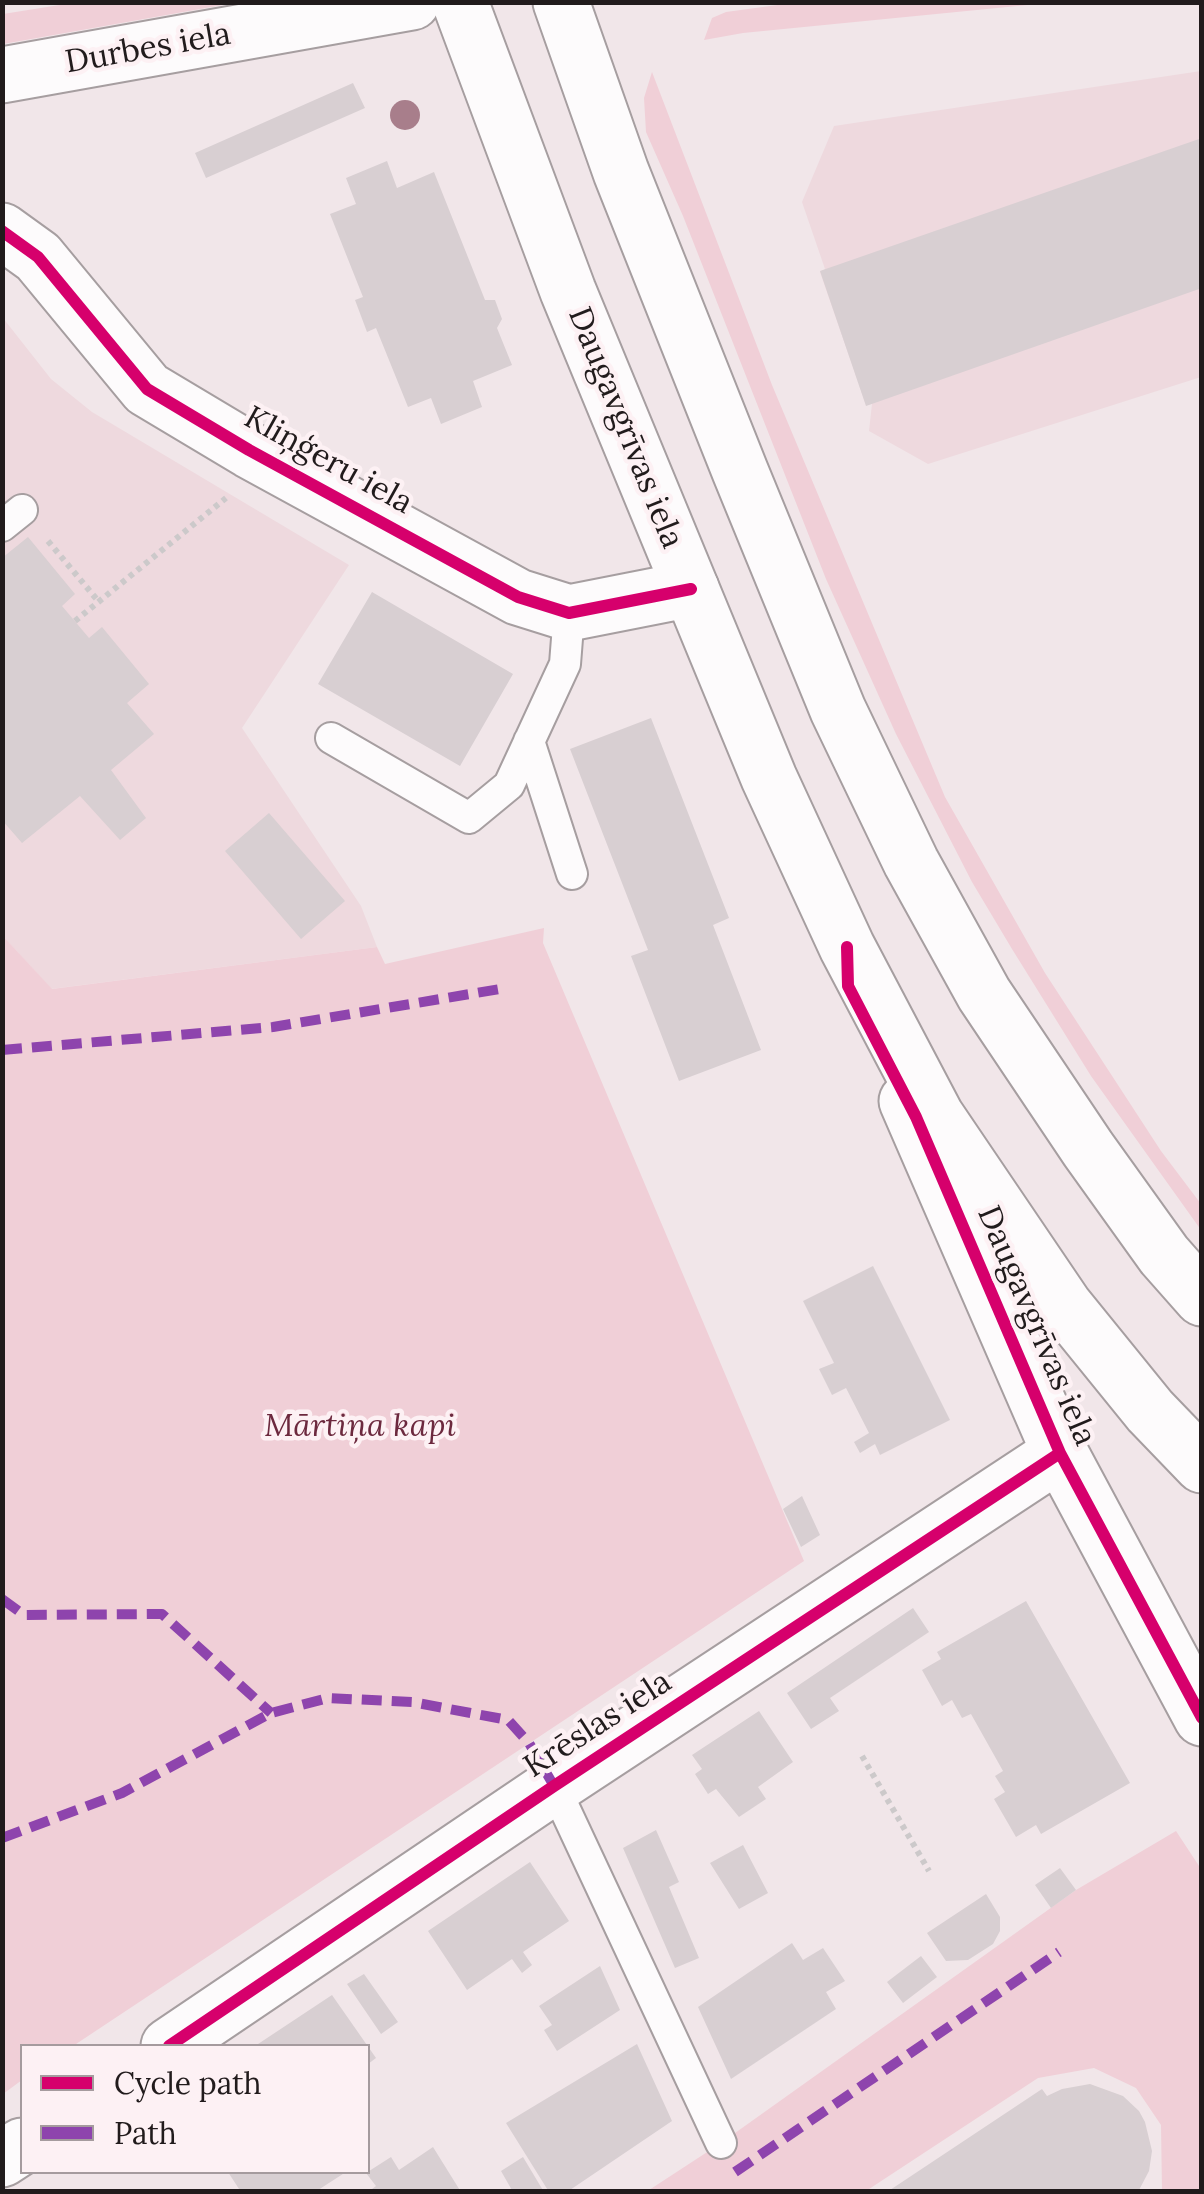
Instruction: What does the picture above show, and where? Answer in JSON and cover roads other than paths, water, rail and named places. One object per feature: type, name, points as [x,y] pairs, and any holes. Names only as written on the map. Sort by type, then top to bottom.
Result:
[{"type":"street","name":"Durbes iela","points":[[2,76],[412,2]]},
{"type":"street","name":"Daugavgrīvas iela","points":[[460,2],[568,290],[690,589],[769,778],[847,947],[848,986],[916,1117],[1060,1453],[1202,1718]]},
{"type":"street","points":[[562,2],[621,172],[740,470],[838,710],[911,862],[984,994],[1142,1224],[1202,1298]]},
{"type":"street","name":"Kliņģeru iela","points":[[2,231],[38,257],[147,389],[267,460],[518,597],[568,613],[690,589]]},
{"type":"street","points":[[847,947],[936,1116],[1064,1305],[1150,1410],[1202,1465]]},
{"type":"street","name":"Krēslas iela","points":[[172,2044],[554,1786],[1060,1453]]},
{"type":"street","points":[[1202,1629],[1194,1637],[1192,1674],[1202,1709]]},
{"type":"lane","points":[[330,738],[469,818],[509,785],[565,664],[568,613]]},
{"type":"lane","points":[[529,742],[572,874]]},
{"type":"lane","points":[[554,1786],[721,2143]]},
{"type":"park label","name":"Mārtiņa kapi","points":[[360,1427]]}]
